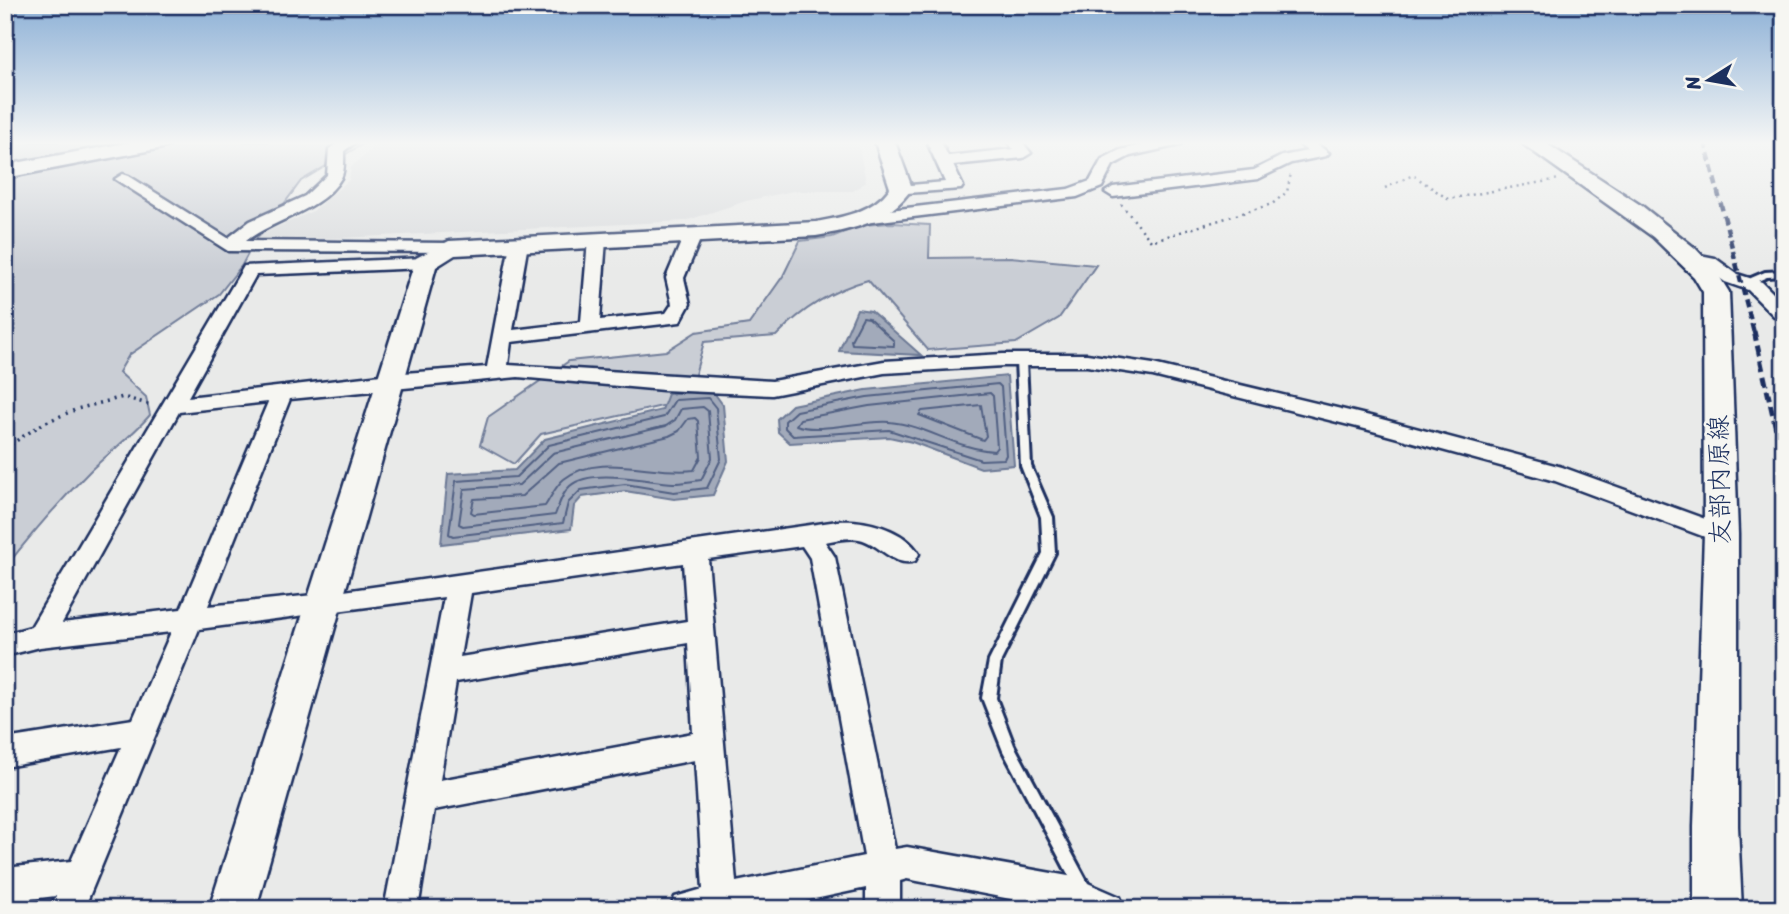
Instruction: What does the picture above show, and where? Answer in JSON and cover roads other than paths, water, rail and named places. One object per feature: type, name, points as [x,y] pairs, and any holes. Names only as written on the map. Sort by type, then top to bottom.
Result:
[{"type":"street","points":[[131,185],[228,246],[437,255]]},
{"type":"street","points":[[228,246],[256,225],[311,200],[326,185]]},
{"type":"street","points":[[899,191],[900,185]]},
{"type":"street","points":[[864,218],[899,191],[954,185]]},
{"type":"street","points":[[40,636],[250,270],[437,255],[519,244],[816,229],[864,218],[1071,194],[1094,185]]},
{"type":"street","points":[[1113,192],[1172,185]]},
{"type":"street","name":"友部内原線","points":[[1593,185],[1670,238],[1695,259],[1716,292],[1721,534],[1718,909]]},
{"type":"street","points":[[502,337],[673,318],[681,304],[675,278],[693,235]]},
{"type":"street","points":[[590,327],[597,240]]},
{"type":"street","points":[[496,373],[519,244]]},
{"type":"street","points":[[232,909],[390,381],[437,255]]},
{"type":"street","points":[[1695,259],[1709,262],[1731,278],[1755,286],[1784,315]]},
{"type":"street","points":[[172,406],[390,381],[518,371],[663,383],[772,388],[884,367],[1087,360],[1153,370],[1370,423],[1562,475],[1721,534]]},
{"type":"street","points":[[67,909],[144,730],[282,393]]},
{"type":"street","points":[[5,645],[40,636],[323,604],[808,536],[848,528],[875,532],[906,554]]},
{"type":"street","points":[[808,536],[822,557],[883,870],[883,909]]},
{"type":"street","points":[[695,552],[721,905]]},
{"type":"street","points":[[401,909],[459,585]]},
{"type":"street","points":[[443,672],[701,630]]},
{"type":"street","points":[[5,753],[144,730]]},
{"type":"street","points":[[421,798],[709,744]]},
{"type":"street","points":[[687,909],[721,905],[907,863],[1074,894],[1099,905]]},
{"type":"street","points":[[5,885],[81,876]]},
{"type":"lane","points":[[1755,286],[1754,280],[1784,273]]},
{"type":"lane","points":[[1021,361],[1026,466],[1047,517],[1049,553],[995,661],[989,698],[1008,747],[1099,905]]},
{"type":"water","points":[[857,309],[871,311],[921,355],[839,351]]},
{"type":"water","points":[[1007,376],[1014,465],[981,468],[912,442],[889,437],[790,443],[778,432],[777,419],[792,405],[866,390]]},
{"type":"water","points":[[712,390],[723,405],[728,461],[713,495],[674,499],[625,491],[582,497],[574,506],[571,529],[441,544],[448,474],[515,470],[545,439],[662,410],[668,394]]},
{"type":"railway","points":[[1716,185],[1754,333]]},
{"type":"railway","points":[[1754,331],[1784,465]]}]
